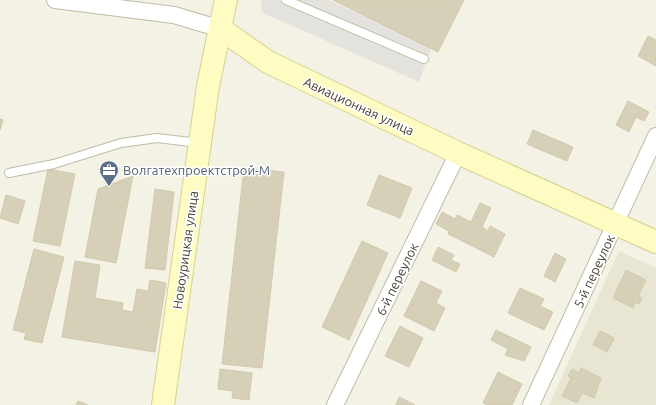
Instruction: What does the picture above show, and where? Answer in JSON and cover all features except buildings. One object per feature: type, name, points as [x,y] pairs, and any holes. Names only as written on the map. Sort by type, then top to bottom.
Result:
[{"type":"main road","name":"Новоурицкая улица","points":[[163,405],[208,86],[226,0]]},
{"type":"main road","name":"Авиационная улица","points":[[221,29],[268,62],[458,153],[656,242]]},
{"type":"street","name":"Авиационная улица","points":[[56,0],[174,15],[221,29]]},
{"type":"street","name":"5-й переулок","points":[[531,405],[656,136]]},
{"type":"street","name":"6-й переулок","points":[[335,405],[458,153]]},
{"type":"lane","points":[[286,0],[424,59]]},
{"type":"lane","points":[[8,172],[54,164],[121,143],[157,138],[200,143]]},
{"type":"shaded area","points":[[262,0],[328,0],[432,46],[419,82],[261,12]]},
{"type":"shaded area","points":[[619,251],[656,268],[656,405],[549,405]]},
{"type":"place","name":"Волгатехпроектстрой-М","points":[[109,187]]}]
